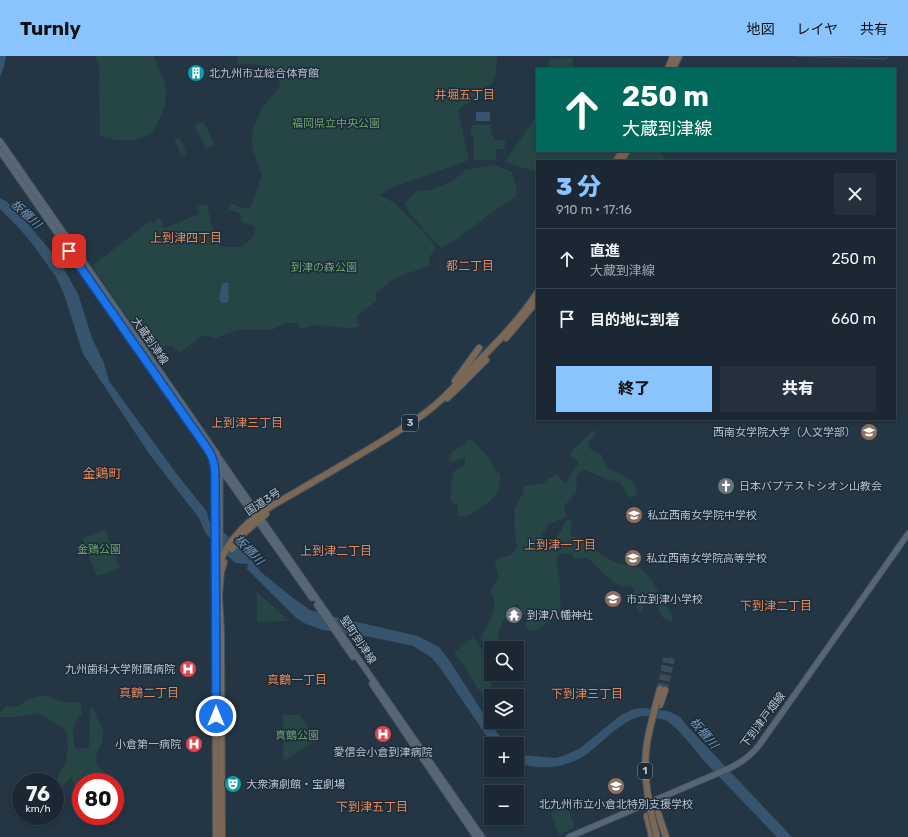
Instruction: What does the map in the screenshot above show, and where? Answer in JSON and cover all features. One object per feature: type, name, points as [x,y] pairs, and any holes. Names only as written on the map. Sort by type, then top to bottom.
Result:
[{"type":"highway","points":[[668,68],[673,56]]},
{"type":"highway","points":[[673,68],[679,56]]},
{"type":"highway","name":"国道3号","points":[[216,837],[218,573],[224,556],[234,542],[234,537],[241,529],[258,518],[419,418],[436,404],[509,329],[536,294]]},
{"type":"highway","name":"国道3号","points":[[258,518],[378,448],[436,409],[512,332],[536,303]]},
{"type":"highway","points":[[452,388],[455,381],[479,348]]},
{"type":"highway","name":"国道3号","points":[[218,573],[221,631],[222,837]]},
{"type":"highway","points":[[660,837],[650,788],[649,754],[658,705],[663,690]]},
{"type":"highway","name":"1","points":[[657,837],[648,801],[645,771],[647,742],[658,705]]},
{"type":"highway","points":[[658,813],[666,837]]},
{"type":"highway","points":[[647,816],[652,837]]},
{"type":"main road","name":"大蔵到津線","points":[[0,141],[214,455],[215,522],[218,545],[224,556]]},
{"type":"main road","name":"大蔵到津線","points":[[0,151],[214,455]]},
{"type":"main road","name":"堅町到津線","points":[[214,455],[220,467],[328,614],[357,663],[476,837]]},
{"type":"main road","name":"堅町到津線","points":[[214,455],[320,611],[340,635],[482,837]]},
{"type":"main road","name":"大蔵到津線","points":[[218,573],[220,467]]},
{"type":"main road","name":"下到津戸畑線","points":[[569,837],[715,775],[738,764],[750,755],[760,744],[908,534]]},
{"type":"green space","points":[[95,56],[154,56],[162,78],[164,78],[166,96],[162,114],[151,133],[139,139],[133,140],[119,140],[100,136],[100,69]]},
{"type":"green space","points":[[238,56],[497,57],[496,73],[493,83],[489,85],[479,96],[458,110],[469,160],[388,189],[380,195],[394,203],[424,232],[436,248],[430,256],[429,266],[392,280],[376,293],[376,301],[357,316],[359,327],[345,328],[317,325],[301,329],[297,323],[285,323],[272,330],[237,330],[216,338],[204,335],[179,353],[173,346],[164,346],[159,349],[160,352],[154,356],[92,266],[149,222],[155,224],[154,221],[160,218],[163,225],[161,227],[165,228],[199,214],[197,206],[207,204],[211,223],[221,247],[241,247],[255,235],[255,227],[242,222],[240,213],[228,210],[231,203],[244,209],[251,207],[262,175],[253,150],[253,129],[261,110],[280,86],[276,73],[263,65],[237,64]]},
{"type":"green space","points":[[572,57],[574,68],[549,68],[549,60]]},
{"type":"green space","points":[[536,116],[536,152],[616,152],[612,160],[536,160],[536,172],[505,162]]},
{"type":"green space","points":[[203,121],[215,145],[206,149],[194,125]]},
{"type":"green space","points":[[471,125],[491,125],[491,136],[494,136],[494,140],[505,140],[505,149],[496,149],[496,160],[474,160],[474,136],[471,136]]},
{"type":"green space","points":[[179,137],[187,154],[182,156],[174,140]]},
{"type":"green space","points":[[630,152],[660,152],[666,160],[626,160]]},
{"type":"green space","points":[[494,165],[512,172],[517,191],[515,197],[442,248],[409,213],[405,203],[416,191],[429,190],[452,182],[465,170]]},
{"type":"green space","points":[[594,431],[594,437],[588,442],[591,450],[602,455],[608,468],[633,482],[638,494],[630,498],[620,482],[609,480],[584,470],[577,474],[576,493],[564,506],[566,517],[550,523],[541,536],[552,543],[561,531],[565,521],[572,521],[570,536],[585,539],[600,554],[619,564],[629,565],[634,562],[643,570],[653,583],[672,615],[673,623],[662,617],[654,601],[643,603],[642,613],[637,609],[635,594],[632,586],[618,585],[588,558],[575,559],[571,553],[558,555],[557,566],[560,583],[561,618],[554,618],[537,630],[529,631],[526,627],[527,618],[517,604],[510,609],[503,621],[498,634],[500,641],[484,641],[484,644],[480,638],[493,613],[494,602],[493,596],[490,592],[498,576],[498,572],[494,565],[497,559],[511,555],[517,548],[514,526],[515,508],[523,494],[523,487],[543,483],[557,474],[565,484],[578,464],[577,461],[571,457],[570,453]]},
{"type":"green space","points":[[469,439],[476,444],[492,462],[495,471],[500,474],[500,479],[497,493],[492,499],[473,513],[463,516],[457,515],[458,506],[451,501],[451,490],[454,471],[465,465],[465,458],[450,462],[449,460],[452,452],[465,444]]},
{"type":"green space","name":"金鶏公園","points":[[105,530],[120,568],[97,576],[82,538]]},
{"type":"green space","points":[[257,592],[288,620],[289,621],[257,622]]},
{"type":"green space","points":[[473,637],[484,652],[484,681],[494,681],[489,689],[484,689],[484,697],[464,666],[454,653]]},
{"type":"green space","points":[[44,695],[62,702],[80,702],[82,714],[78,718],[73,730],[75,749],[89,748],[90,707],[94,708],[96,716],[103,729],[102,743],[98,749],[95,763],[106,773],[72,773],[72,779],[71,777],[64,785],[64,773],[59,773],[65,764],[68,748],[66,730],[42,715],[33,714],[17,717],[0,717],[0,714],[6,706],[16,707],[29,699]]},
{"type":"green space","name":"真鶴公園","points":[[283,715],[300,715],[316,740],[285,760],[283,759]]},
{"type":"green space","points":[[561,804],[569,812],[575,827],[559,835],[551,814]]},
{"type":"water","points":[[0,56],[6,56],[0,77]]},
{"type":"water","points":[[476,112],[490,112],[490,121],[476,121]]},
{"type":"water","points":[[0,198],[7,202],[23,218],[60,262],[78,294],[92,338],[104,363],[109,381],[176,473],[207,512],[209,521],[242,546],[250,554],[251,560],[262,573],[310,610],[418,636],[439,647],[484,714],[484,729],[495,729],[501,737],[487,737],[441,669],[431,657],[413,646],[371,637],[322,630],[304,623],[295,617],[247,569],[248,564],[235,563],[206,534],[199,518],[150,455],[83,354],[64,294],[56,277],[31,242],[0,209]]},
{"type":"water","points":[[222,284],[229,284],[229,301],[222,303],[219,299]]},
{"type":"water","points":[[643,708],[668,711],[680,717],[792,837],[777,837],[705,762],[681,733],[670,723],[650,716],[639,717],[622,725],[591,751],[576,760],[560,766],[551,767],[534,767],[524,765],[524,755],[556,758],[579,749],[621,715],[634,709]]},
{"type":"waterway","points":[[794,56],[885,59],[889,56]]},
{"type":"tunnel","points":[[660,689],[666,658]]},
{"type":"tunnel","points":[[665,690],[672,658]]},
{"type":"place","name":"北九州市立総合体育館","points":[[196,73]]},
{"type":"place","name":"西南女学院大学（人文学部）","points":[[869,432]]},
{"type":"place","name":"日本バプテストシオン山教会","points":[[726,486]]},
{"type":"place","name":"私立西南女学院中学校","points":[[634,515]]},
{"type":"place","name":"私立西南女学院高等学校","points":[[633,558]]},
{"type":"place","name":"市立到津小学校","points":[[613,599]]},
{"type":"place","name":"到津八幡神社","points":[[514,615]]},
{"type":"place","name":"九州歯科大学附属病院","points":[[188,669]]},
{"type":"place","name":"愛信会小倉到津病院","points":[[383,734]]},
{"type":"place","name":"小倉第一病院","points":[[194,744]]},
{"type":"place","name":"大衆演劇館・宝劇場","points":[[233,784]]},
{"type":"place","name":"北九州市立小倉北特別支援学校","points":[[616,786]]},
{"type":"district","name":"井堀五丁目","points":[[465,95]]},
{"type":"district","name":"上到津四丁目","points":[[186,238]]},
{"type":"district","name":"都二丁目","points":[[470,266]]},
{"type":"district","name":"上到津三丁目","points":[[247,423]]},
{"type":"district","name":"金鶏町","points":[[102,473]]},
{"type":"district","name":"上到津一丁目","points":[[560,545]]},
{"type":"district","name":"上到津二丁目","points":[[336,551]]},
{"type":"district","name":"下到津二丁目","points":[[776,606]]},
{"type":"district","name":"真鶴一丁目","points":[[297,680]]},
{"type":"district","name":"真鶴二丁目","points":[[149,693]]},
{"type":"district","name":"下到津三丁目","points":[[587,694]]},
{"type":"district","name":"下到津五丁目","points":[[372,807]]},
{"type":"route","points":[[69,251],[212,456],[215,468],[216,716]]},
{"type":"park label","name":"福岡県立中央公園","points":[[336,123]]},
{"type":"park label","name":"到津の森公園","points":[[324,267]]},
{"type":"water label","name":"板櫃川","points":[[26,214]]},
{"type":"water label","name":"板櫃川","points":[[249,550]]},
{"type":"water label","name":"板櫃川","points":[[704,733]]}]
